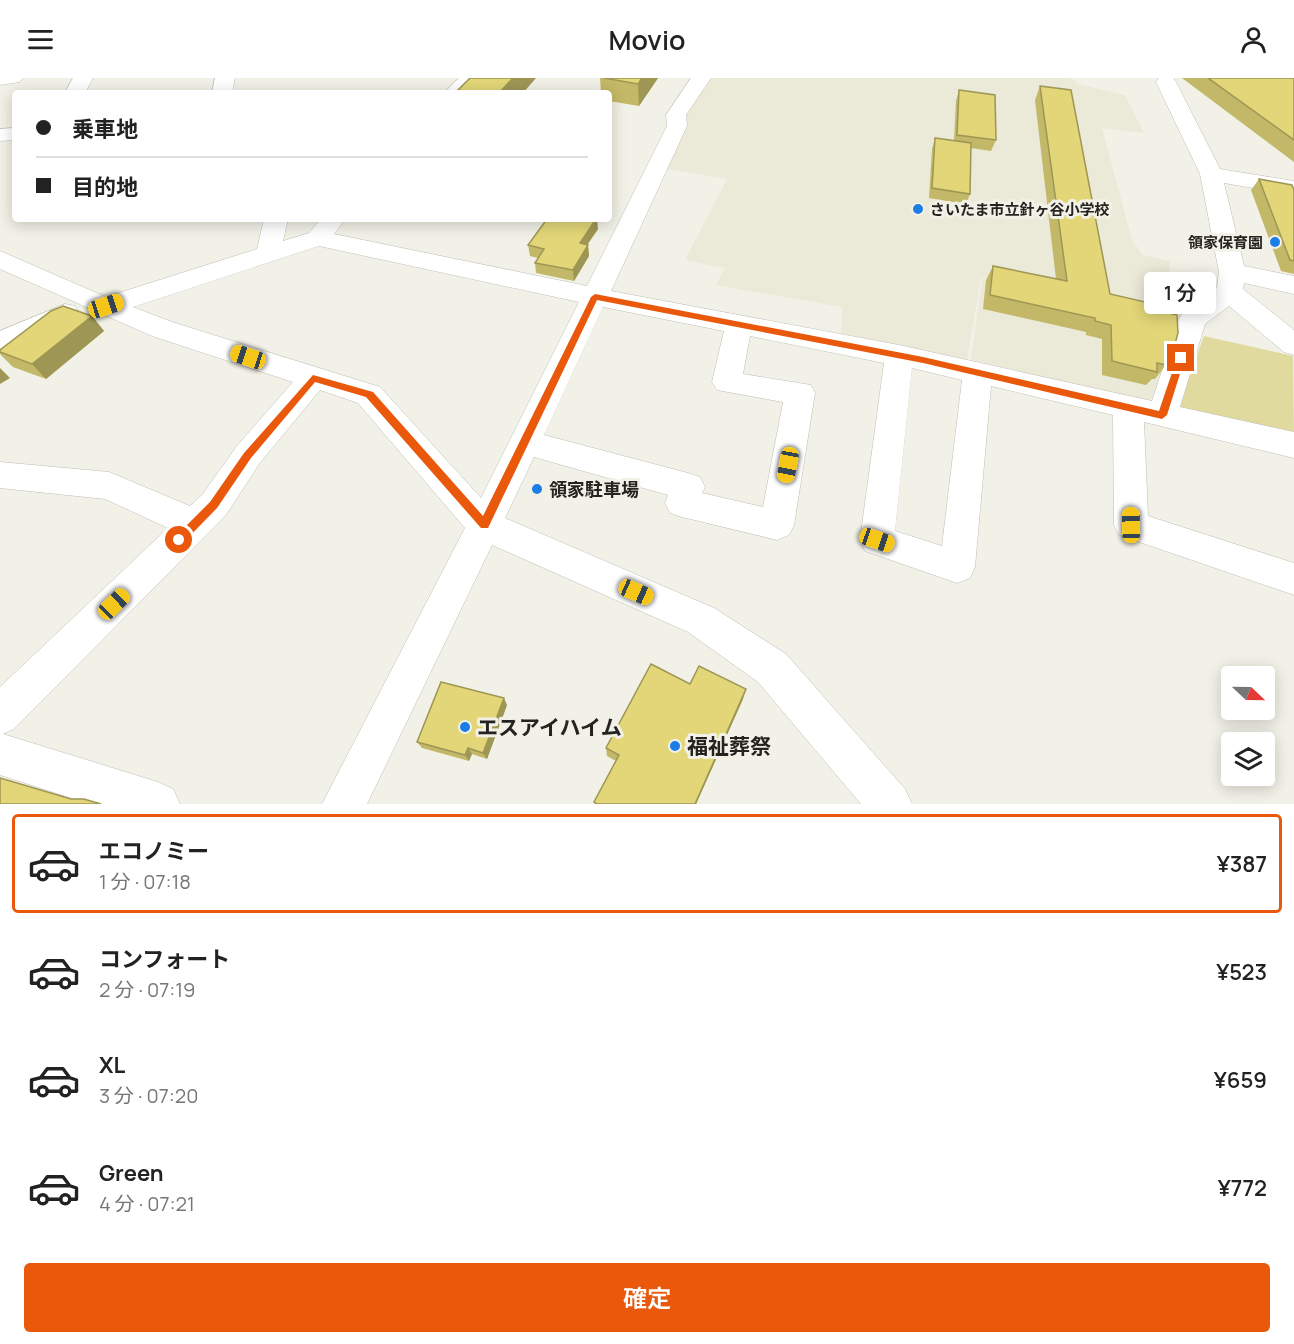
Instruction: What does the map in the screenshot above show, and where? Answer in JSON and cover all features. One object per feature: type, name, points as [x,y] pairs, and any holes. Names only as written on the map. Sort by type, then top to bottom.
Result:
[{"type":"street","points":[[0,79],[13,78]]},
{"type":"street","points":[[457,90],[470,78]]},
{"type":"street","points":[[344,804],[595,297],[677,126],[676,115],[700,78]]},
{"type":"street","points":[[1167,80],[1211,174],[1231,282],[1289,338]]},
{"type":"street","points":[[1211,174],[1294,188]]},
{"type":"street","points":[[268,254],[275,222]]},
{"type":"street","points":[[0,343],[99,304],[268,254],[326,229],[595,297],[899,355],[1294,445]]},
{"type":"street","points":[[0,259],[99,304],[162,329],[369,395],[484,525],[701,620],[772,668],[890,804]]},
{"type":"street","points":[[1162,415],[1193,319],[1231,282],[1294,285]]},
{"type":"street","points":[[525,442],[688,487],[682,503],[777,525],[800,393],[727,382],[739,324]]},
{"type":"street","points":[[899,355],[877,540],[957,567],[978,372]]},
{"type":"street","points":[[0,715],[214,505],[248,455],[313,378]]},
{"type":"street","points":[[1128,407],[1131,525],[1294,579]]},
{"type":"street","points":[[0,475],[109,486],[195,524]]},
{"type":"street","points":[[0,754],[158,804]]},
{"type":"shaded area","name":"さいたま市立針ヶ谷小学校","points":[[710,78],[1071,78],[1077,84],[1125,95],[1144,133],[1102,128],[1132,240],[1143,255],[1171,261],[1166,291],[1203,303],[1182,323],[981,277],[967,360],[841,333],[842,307],[716,285],[725,268],[685,260],[727,179],[668,169],[687,121],[686,112]]},
{"type":"shaded area","points":[[982,278],[1183,324],[1158,397],[1148,400],[971,360]]},
{"type":"shaded area","points":[[1204,336],[1293,356],[1294,439],[1182,411],[1178,406]]},
{"type":"building","points":[[470,78],[513,78],[502,90],[458,90]]},
{"type":"building","points":[[604,78],[642,78],[638,84]]},
{"type":"building","points":[[1208,78],[1294,78],[1294,140]]},
{"type":"building","points":[[1040,86],[1071,90],[1110,294],[1163,306],[1164,312],[1177,315],[1178,333],[1175,344],[1171,343],[1172,354],[1165,353],[1166,365],[1157,363],[1157,372],[1112,361],[1111,325],[1095,321],[1095,318],[990,295],[993,266],[1067,281]]},
{"type":"building","points":[[959,90],[995,95],[996,140],[957,135]]},
{"type":"building","points":[[935,138],[971,143],[970,194],[932,188]]},
{"type":"building","points":[[1259,179],[1292,185],[1294,190],[1294,261],[1290,260]]},
{"type":"building","points":[[545,222],[594,222],[580,243],[588,245],[573,270],[535,263],[544,249],[528,245]]},
{"type":"building","points":[[63,306],[92,316],[32,364],[0,352],[51,311]]},
{"type":"building","points":[[651,664],[690,684],[699,666],[746,689],[695,804],[597,804],[594,802],[619,755],[606,748]]},
{"type":"building","name":"エスアイハイム","points":[[441,682],[504,698],[483,753],[468,748],[465,755],[417,742]]},
{"type":"building","points":[[0,778],[71,799],[84,799],[101,804],[0,804]]},
{"type":"place","name":"さいたま市立針ヶ谷小学校","points":[[918,209]]},
{"type":"place","name":"領家保育園","points":[[1275,242]]},
{"type":"place","name":"領家駐車場","points":[[537,489]]},
{"type":"place","name":"エスアイハイム","points":[[465,727]]},
{"type":"place","name":"福祉葬祭","points":[[675,746]]},
{"type":"route","points":[[179,540],[214,505],[248,455],[313,378],[369,395],[484,525],[595,297],[923,360],[1162,415],[1181,358]]}]
